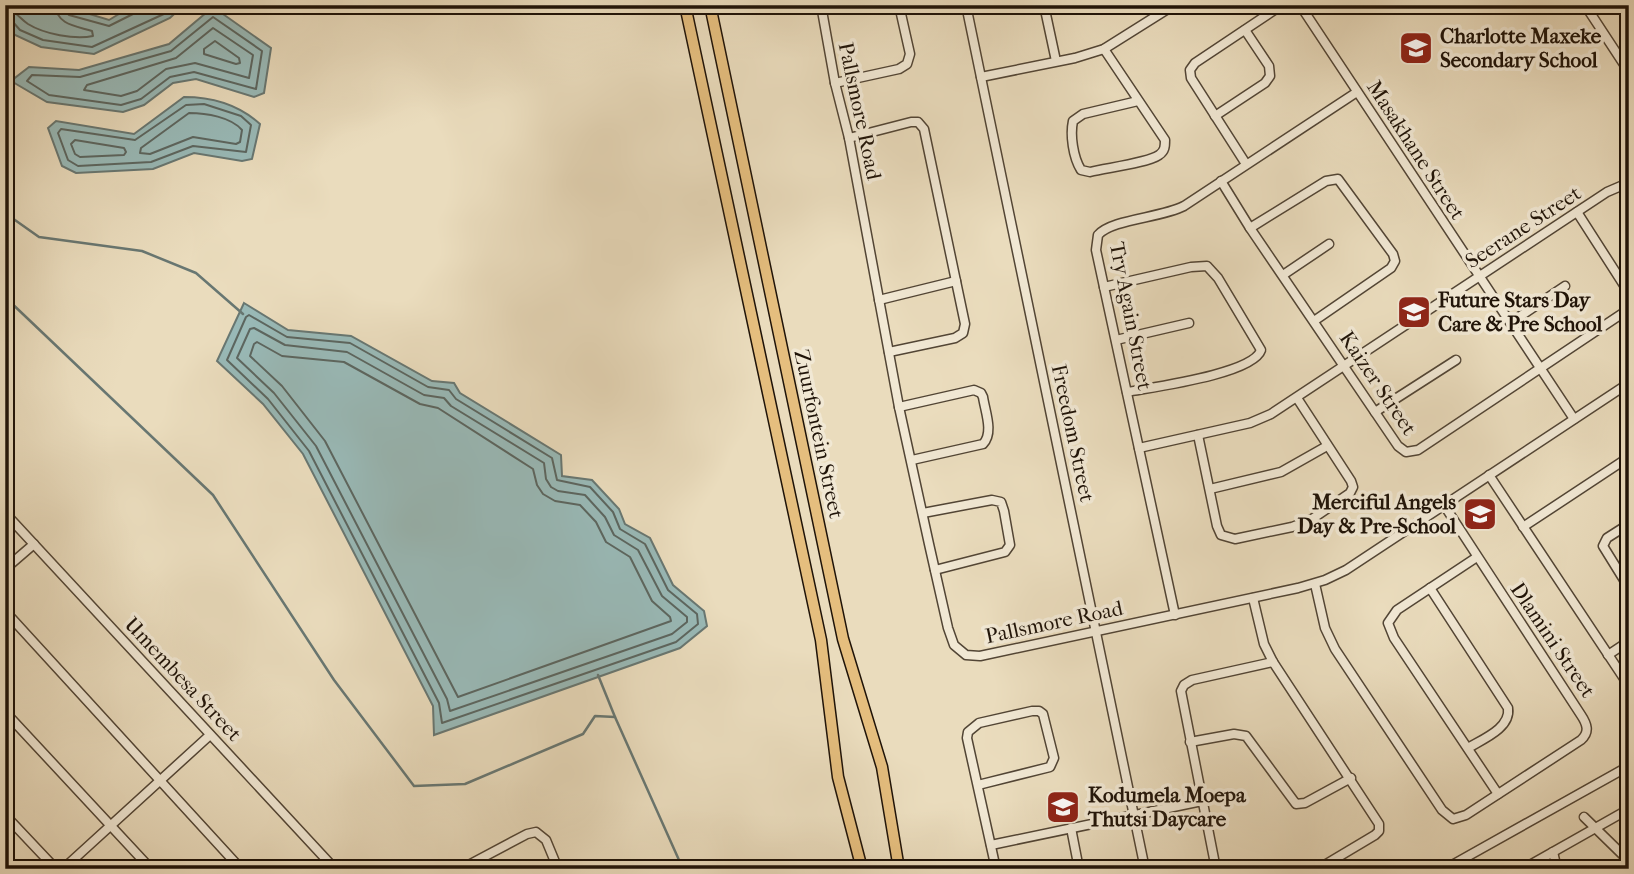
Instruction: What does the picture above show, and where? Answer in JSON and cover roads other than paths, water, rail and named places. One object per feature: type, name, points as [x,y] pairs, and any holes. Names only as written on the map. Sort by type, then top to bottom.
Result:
[{"type":"main road","name":"Zuurfontein Street","points":[[685,5],[821,640],[838,777],[862,869]]},
{"type":"main road","name":"Zuurfontein Street","points":[[710,5],[843,639],[883,767],[899,869]]},
{"type":"street","name":"Pallsmore Road","points":[[821,5],[835,83],[849,138],[899,407],[935,570],[951,637],[958,649],[966,655],[980,656],[1315,584],[1346,569],[1629,383]]},
{"type":"street","points":[[835,83],[899,69],[907,64],[910,54],[900,5]]},
{"type":"street","name":"Freedom Street","points":[[966,5],[1145,869]]},
{"type":"street","points":[[1044,5],[1056,61]]},
{"type":"street","points":[[981,77],[1104,49],[1174,5]]},
{"type":"street","points":[[1246,164],[1191,78],[1190,70],[1195,63],[1282,5]]},
{"type":"street","name":"Masakhane Street","points":[[1300,5],[1574,419]]},
{"type":"street","points":[[1585,5],[1629,72]]},
{"type":"street","points":[[1215,116],[1265,83],[1270,76],[1269,66],[1245,30]]},
{"type":"street","points":[[1104,49],[1164,140],[1163,150],[1154,157],[1090,172],[1081,170],[1073,142],[1073,121],[1083,114],[1138,101]]},
{"type":"street","name":"Try Again Street","points":[[1175,615],[1104,287],[1096,245],[1098,235],[1112,225],[1173,211],[1357,92]]},
{"type":"street","points":[[849,138],[911,122],[918,122],[922,126],[965,324],[963,333],[955,338],[889,352]]},
{"type":"street","points":[[1250,228],[1326,181],[1338,178],[1393,254],[1395,261],[1391,268],[1314,321]]},
{"type":"street","name":"Kaizer Street","points":[[1221,181],[1400,449],[1406,452],[1413,452],[1629,309]]},
{"type":"street","name":"Seerane Street","points":[[1139,448],[1261,419],[1297,398],[1612,189],[1621,186],[1629,189]]},
{"type":"street","points":[[1577,212],[1629,293]]},
{"type":"street","points":[[1283,275],[1329,244]]},
{"type":"street","points":[[1104,287],[1200,265],[1207,266],[1218,278],[1261,350],[1256,358],[1227,371],[1127,392]]},
{"type":"street","points":[[879,300],[956,281]]},
{"type":"street","points":[[1510,323],[1566,286]]},
{"type":"street","points":[[1116,340],[1189,323]]},
{"type":"street","points":[[1375,412],[1456,360]]},
{"type":"street","points":[[899,407],[974,390],[983,397],[989,435],[983,444],[912,460]]},
{"type":"street","points":[[1198,435],[1217,526],[1225,538],[1235,539],[1303,523],[1352,490],[1351,481],[1297,398]]},
{"type":"street","points":[[1210,489],[1281,472],[1327,446]]},
{"type":"street","points":[[1523,527],[1629,457]]},
{"type":"street","points":[[1489,475],[1629,686]]},
{"type":"street","points":[[923,513],[992,500],[1001,502],[1004,511],[1010,545],[1004,552],[935,570]]},
{"type":"street","name":"Dlamini Street","points":[[1315,584],[1325,628],[1341,660],[1442,810],[1452,819],[1466,815],[1581,740],[1587,727],[1444,505]]},
{"type":"street","name":"Umembesa Street","points":[[5,513],[335,869]]},
{"type":"street","points":[[1629,524],[1607,538],[1603,547],[1629,588]]},
{"type":"street","points":[[5,569],[34,544]]},
{"type":"street","points":[[1477,557],[1397,610],[1390,618],[1389,627],[1498,794]]},
{"type":"street","points":[[1430,588],[1508,708],[1509,717],[1504,724],[1468,748]]},
{"type":"street","points":[[1253,598],[1264,644],[1273,662],[1377,818],[1379,831],[1318,869]]},
{"type":"street","points":[[5,611],[241,869]]},
{"type":"street","points":[[1608,655],[1629,641]]},
{"type":"street","points":[[1216,869],[1181,701],[1182,688],[1192,680],[1273,662]]},
{"type":"street","points":[[978,785],[1051,768],[1054,758],[1043,714],[1032,711],[979,723],[969,729],[967,738],[996,869]]},
{"type":"street","points":[[5,712],[151,869]]},
{"type":"street","points":[[1190,742],[1234,734],[1247,736],[1296,804],[1305,803],[1351,778]]},
{"type":"street","points":[[63,869],[210,735]]},
{"type":"street","points":[[1445,869],[1629,766]]},
{"type":"street","points":[[991,845],[1202,801]]},
{"type":"street","points":[[1523,869],[1629,809]]},
{"type":"street","points":[[5,815],[56,869]]},
{"type":"street","points":[[1584,817],[1627,860],[1619,869]]},
{"type":"street","points":[[1071,828],[1079,869]]},
{"type":"street","points":[[461,869],[527,834],[536,832],[546,840],[558,869]]},
{"type":"street","points":[[1553,852],[1557,869]]},
{"type":"water","points":[[5,5],[60,5],[109,20],[134,5],[184,5],[170,18],[94,54],[41,47],[15,35],[5,22]]},
{"type":"water","points":[[213,7],[271,48],[264,93],[254,97],[196,79],[173,83],[144,105],[123,112],[47,102],[11,81],[29,67],[79,70],[169,44]]},
{"type":"water","points":[[184,97],[225,103],[243,111],[260,124],[252,159],[242,161],[194,153],[153,169],[76,173],[62,166],[48,128],[56,121],[134,134]]},
{"type":"water","points":[[244,303],[288,330],[351,336],[432,381],[454,383],[460,393],[561,455],[562,476],[592,480],[619,509],[625,524],[650,538],[673,585],[704,611],[707,626],[680,648],[434,735],[433,706],[303,454],[263,404],[217,361]]},
{"type":"waterway","points":[[5,213],[39,237],[142,251],[196,273],[243,314]]},
{"type":"waterway","points":[[5,297],[213,495],[334,680],[414,786],[465,784],[583,734],[595,716],[615,717],[683,869]]},
{"type":"waterway","points":[[598,675],[615,717]]},
{"type":"place","name":"Charlotte Maxeke Secondary School","points":[[1416,48]]},
{"type":"place","name":"Future Stars Day Care & Pre School","points":[[1414,312]]},
{"type":"place","name":"Merciful Angels Day & Pre-School","points":[[1480,514]]},
{"type":"place","name":"Kodumela Moepa Thutsi Daycare","points":[[1063,807]]}]
